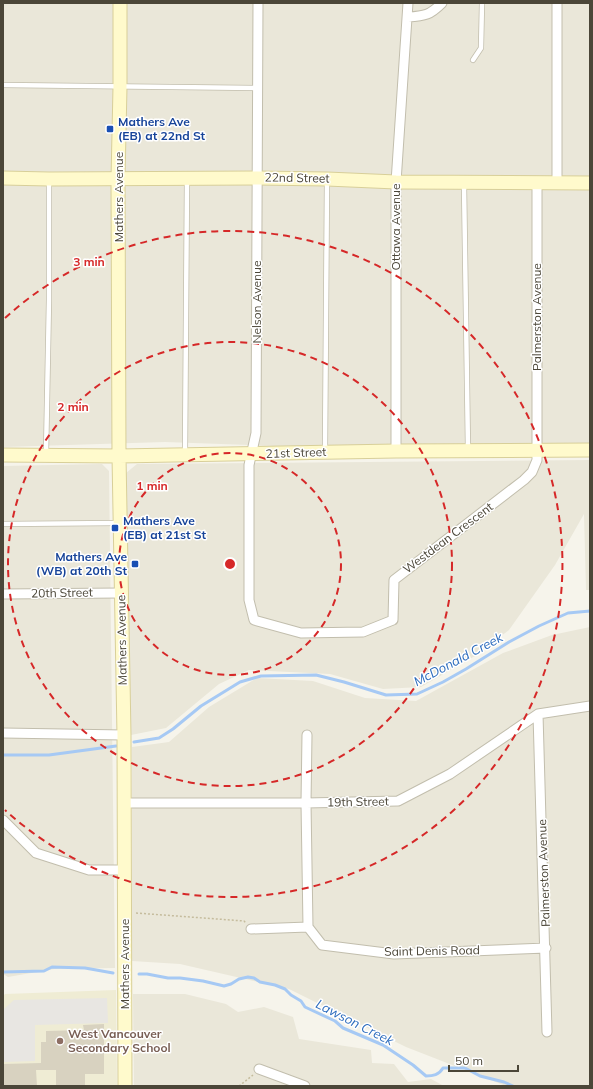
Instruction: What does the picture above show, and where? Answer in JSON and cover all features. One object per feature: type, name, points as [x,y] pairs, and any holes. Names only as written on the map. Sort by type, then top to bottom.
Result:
[{"type":"street","name":"Mathers Avenue","points":[[120,3],[118,179],[119,456],[124,735],[125,1086]]},
{"type":"street","name":"Nelson Avenue","points":[[249,600],[248,465],[252,455],[256,434],[258,3]]},
{"type":"street","name":"Ottawa Avenue","points":[[396,451],[396,182],[408,3]]},
{"type":"street","points":[[408,16],[419,16],[433,12],[442,3]]},
{"type":"street","points":[[557,3],[557,182]]},
{"type":"street","name":"22nd Street","points":[[3,178],[258,178],[396,182],[590,183]]},
{"type":"street","name":"Palmerston Avenue","points":[[537,182],[537,451]]},
{"type":"street","name":"21st Street","points":[[3,455],[252,455],[325,452],[590,450]]},
{"type":"street","name":"Westdean Crescent","points":[[249,600],[254,620],[301,633],[363,632],[394,620],[394,580],[524,480],[532,472],[537,460],[537,451]]},
{"type":"street","name":"20th Street","points":[[3,594],[121,593]]},
{"type":"street","name":"19th Street","points":[[124,802],[306,803],[398,801],[450,774],[538,714],[590,706]]},
{"type":"street","name":"Palmerston Avenue","points":[[538,714],[546,948],[547,1032]]},
{"type":"street","points":[[3,733],[124,735]]},
{"type":"street","points":[[251,929],[308,927],[306,803],[307,735]]},
{"type":"street","points":[[3,820],[36,853],[88,870],[124,870]]},
{"type":"street","name":"Saint Denis Road","points":[[308,927],[322,945],[394,954],[546,948]]},
{"type":"street","points":[[259,1069],[306,1086]]},
{"type":"lane","points":[[473,60],[481,48],[482,3]]},
{"type":"lane","points":[[3,85],[258,88]]},
{"type":"lane","points":[[185,455],[186,178]]},
{"type":"lane","points":[[46,454],[49,300],[48,179]]},
{"type":"lane","points":[[325,452],[327,179]]},
{"type":"lane","points":[[464,182],[468,451]]},
{"type":"lane","points":[[3,524],[120,523]]},
{"type":"path","points":[[125,912],[244,921],[251,929]]},
{"type":"path","points":[[239,1086],[259,1069]]},
{"type":"shaded area","points":[[3,3],[590,3],[590,444],[302,447],[165,442],[3,447]]},
{"type":"shaded area","points":[[590,460],[590,590],[586,590],[584,514],[555,565],[509,630],[475,656],[421,687],[383,689],[330,674],[249,670],[219,684],[166,728],[131,735],[126,473],[137,464]]},
{"type":"shaded area","points":[[102,464],[109,471],[115,968],[54,969],[8,977],[3,974],[3,466]]},
{"type":"shaded area","points":[[590,627],[590,1086],[506,1086],[406,1047],[289,989],[180,964],[132,961],[132,747],[169,742],[209,707],[257,678],[313,681],[365,698],[416,701],[503,653],[552,635]]},
{"type":"shaded area","name":"West Vancouver Secondary School","points":[[116,990],[117,1086],[3,1086],[3,996],[5,994]]},
{"type":"shaded area","points":[[133,994],[185,994],[226,1004],[238,1012],[264,1007],[293,1017],[299,1039],[371,1050],[372,1063],[394,1064],[408,1082],[431,1079],[444,1086],[134,1086]]},
{"type":"shaded area","points":[[107,998],[108,1023],[35,1025],[35,1061],[3,1062],[3,1010],[14,1000]]},
{"type":"building","points":[[104,1024],[104,1074],[85,1074],[85,1086],[56,1086],[56,1070],[36,1070],[37,1086],[3,1086],[3,1064],[41,1063],[41,1042],[46,1042],[46,1031],[84,1030],[83,1025]]},
{"type":"waterway","name":"McDonald Creek","points":[[134,742],[159,738],[173,729],[201,706],[240,682],[261,676],[316,675],[386,695],[417,694],[443,682],[509,642],[539,626],[568,613],[590,611]]},
{"type":"waterway","name":"McDonald Creek","points":[[3,755],[49,755],[116,746]]},
{"type":"waterway","name":"Lawson Creek","points":[[3,972],[44,971],[52,967],[85,968],[113,973]]},
{"type":"waterway","name":"Lawson Creek","points":[[139,974],[203,981],[224,986],[239,979],[248,977],[254,978],[260,982],[285,989],[301,1001],[305,1007],[335,1021],[343,1028],[383,1045],[413,1065],[426,1076],[436,1075],[443,1068],[465,1068],[480,1076],[504,1082],[513,1086]]},
{"type":"place","name":"Mathers Ave (EB) at 22nd St","points":[[110,129]]},
{"type":"place","name":"Mathers Ave (EB) at 21st St","points":[[115,528]]},
{"type":"place","name":"Mathers Ave (WB) at 20th St","points":[[135,564]]},
{"type":"place","name":"West Vancouver Secondary School","points":[[60,1041]]}]
